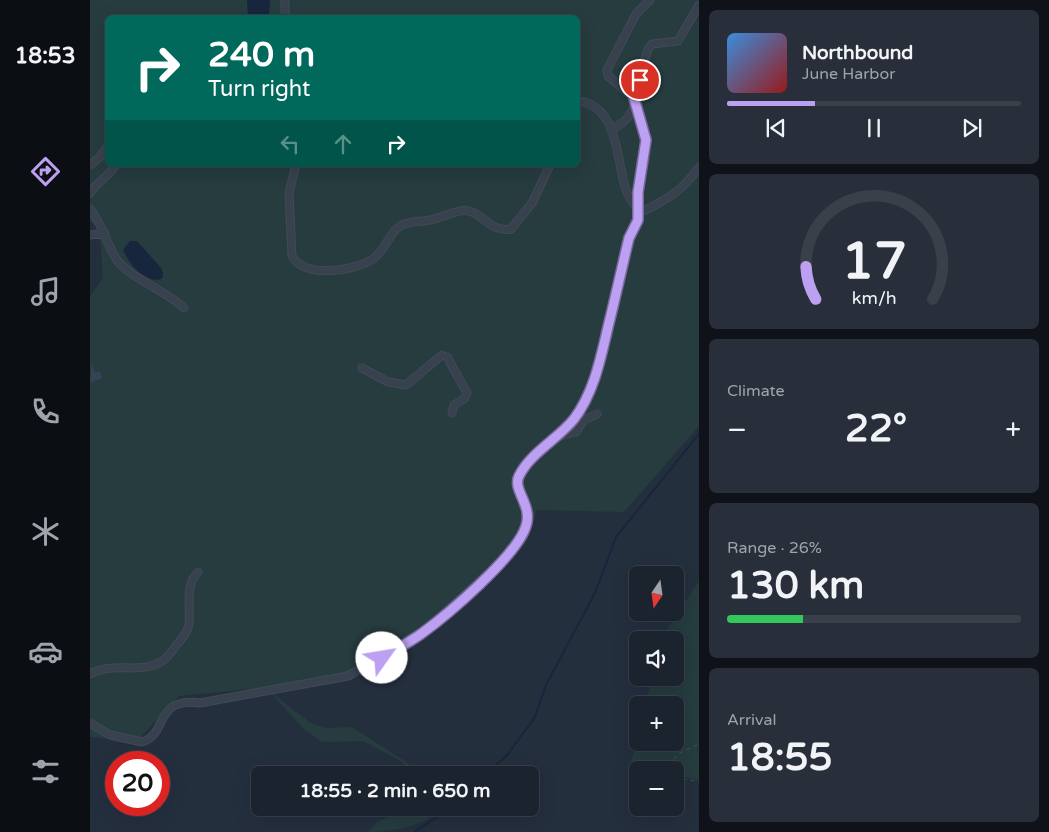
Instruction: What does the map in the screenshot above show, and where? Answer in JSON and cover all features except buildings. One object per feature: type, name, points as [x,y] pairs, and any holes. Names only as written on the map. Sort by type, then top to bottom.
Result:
[{"type":"lane","points":[[284,0],[285,15]]},
{"type":"lane","points":[[90,723],[110,735],[142,742],[152,735],[173,706],[182,702],[200,703],[348,676],[421,634],[503,560],[522,535],[529,515],[525,501],[518,488],[517,482],[520,475],[530,462],[574,419],[590,391],[598,367],[629,238],[638,220],[638,192],[646,140],[634,100],[608,76],[607,70],[636,14],[650,0]]},
{"type":"lane","points":[[611,130],[624,122],[630,115],[648,49],[655,43],[678,41],[699,5]]},
{"type":"lane","points":[[580,102],[598,109],[611,130],[626,190],[639,210]]},
{"type":"lane","points":[[90,165],[105,150]]},
{"type":"lane","points":[[90,193],[97,182],[114,167]]},
{"type":"lane","points":[[296,167],[289,193],[290,246],[292,256],[296,263],[305,268],[333,271],[349,268],[373,259],[384,249],[398,227],[406,223],[429,220],[461,210],[474,212],[496,229],[512,230],[532,203],[549,167]]},
{"type":"lane","points":[[639,210],[644,211],[673,196],[688,182],[699,167]]},
{"type":"lane","points":[[90,209],[101,222],[118,260],[130,273],[163,291],[184,308]]},
{"type":"lane","points":[[90,235],[105,233]]},
{"type":"lane","points":[[362,368],[393,383],[406,385],[444,356],[467,393],[464,399],[454,405],[452,413]]},
{"type":"lane","points":[[556,437],[576,432],[584,420],[598,414]]},
{"type":"lane","points":[[90,674],[104,669],[153,666],[164,660],[184,635],[189,625],[188,600],[190,584],[198,572]]},
{"type":"path","points":[[672,761],[680,753],[699,744]]},
{"type":"path","points":[[684,778],[699,782]]},
{"type":"green space","points":[[90,0],[699,0],[699,426],[624,512],[537,510],[528,539],[508,564],[426,638],[343,680],[179,696],[136,742],[90,737],[90,297],[103,278],[99,225],[90,222]]},
{"type":"green space","points":[[699,581],[699,781],[684,777],[684,761],[631,761],[634,751],[684,751],[684,696],[647,696],[650,686],[684,686],[684,631],[666,631],[672,621],[684,621],[684,604]]},
{"type":"green space","points":[[270,692],[311,723],[325,728],[352,727],[412,766],[406,766],[401,761],[363,741],[322,742],[303,728]]},
{"type":"green space","points":[[390,816],[432,816],[422,822],[394,830],[368,832],[377,822]]},
{"type":"water","points":[[247,0],[270,0],[269,15],[248,15]]},
{"type":"water","points":[[130,241],[137,241],[161,268],[163,273],[162,279],[155,280],[149,278],[133,266],[123,250]]},
{"type":"waterway","points":[[495,766],[508,754],[535,717],[546,685],[595,593],[616,537],[699,434]]},
{"type":"waterway","points":[[414,832],[439,816]]},
{"type":"route","points":[[382,658],[421,634],[503,560],[522,535],[529,515],[525,501],[518,488],[517,482],[520,475],[530,462],[574,419],[590,391],[598,367],[629,238],[638,220],[638,192],[646,140],[634,98],[640,80]]}]
